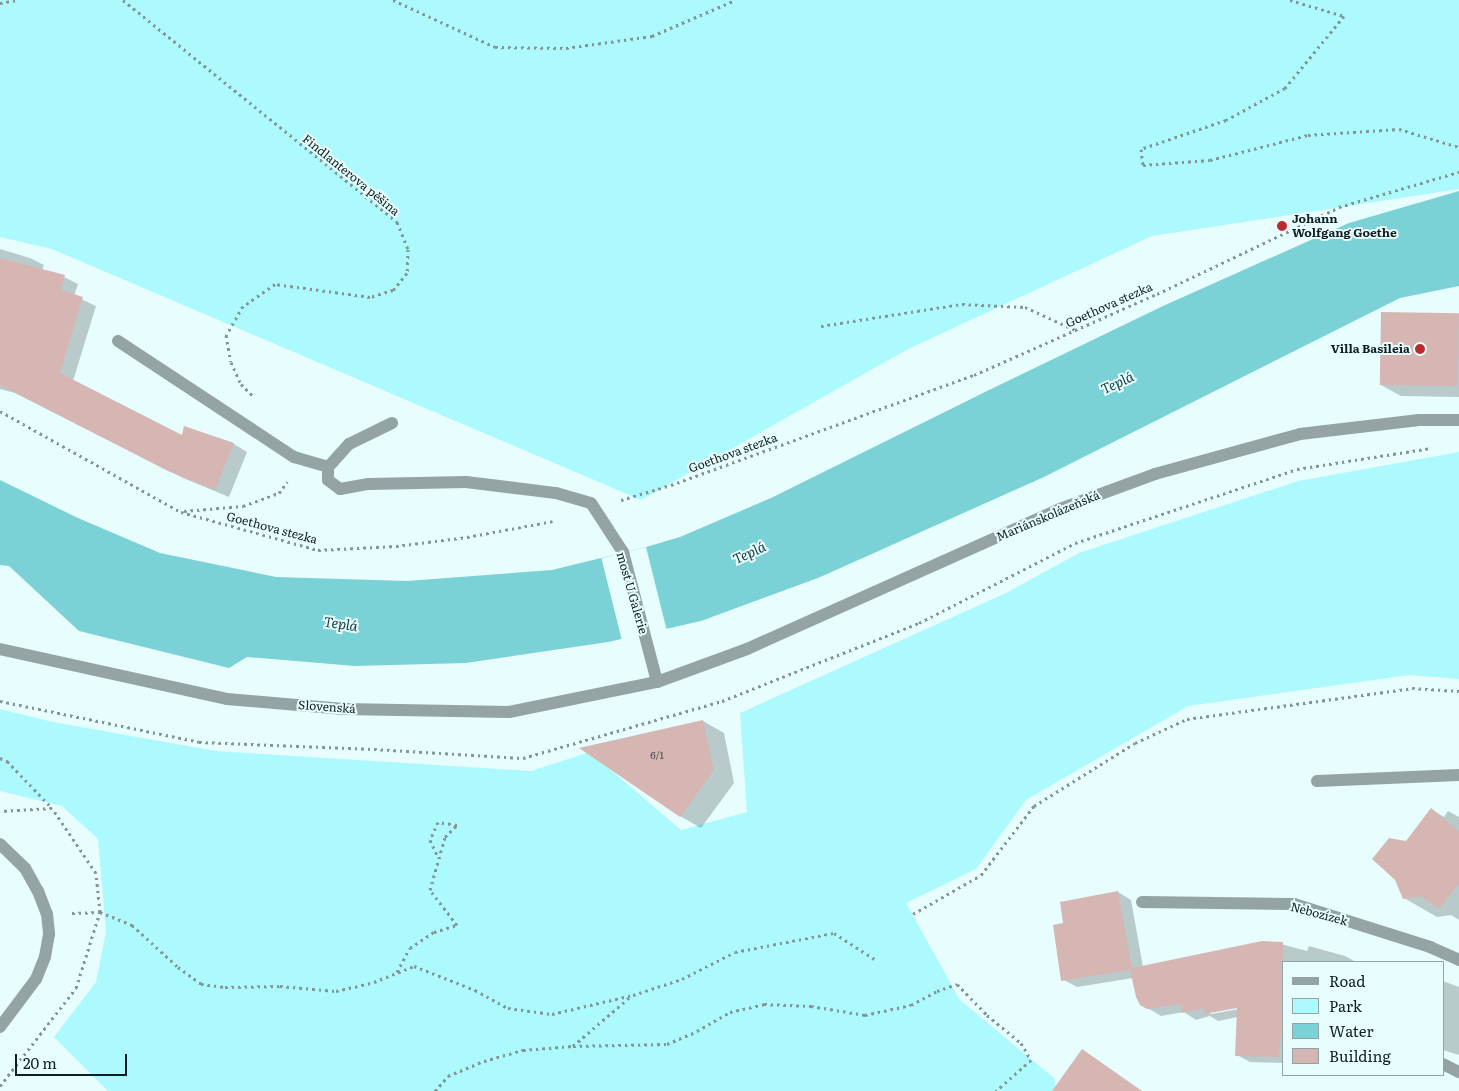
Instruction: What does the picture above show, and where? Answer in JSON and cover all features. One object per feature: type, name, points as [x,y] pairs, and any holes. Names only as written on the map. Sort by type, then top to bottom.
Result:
[{"type":"street","points":[[118,341],[294,456],[328,467]]},
{"type":"street","name":"Mariánskolázeňská","points":[[657,682],[748,649],[1060,509],[1155,474],[1300,434],[1419,420],[1459,420]]},
{"type":"street","points":[[392,423],[350,444],[328,467],[328,480],[340,489],[369,484],[466,482],[556,493],[591,503],[596,509]]},
{"type":"street","name":"most U Galerie","points":[[596,509],[624,552],[657,682]]},
{"type":"street","name":"Slovenská","points":[[0,649],[227,699],[344,709],[509,712],[657,682]]},
{"type":"street","points":[[1316,781],[1459,775]]},
{"type":"street","points":[[0,844],[25,868],[38,890],[46,914],[49,934],[45,958],[36,979],[0,1026]]},
{"type":"street","name":"Nebozízek","points":[[1142,902],[1294,904],[1430,947],[1459,960]]},
{"type":"street","points":[[1444,1064],[1459,1072]]},
{"type":"path","points":[[0,3],[17,0]]},
{"type":"path","name":"Findlanterova pěšina","points":[[123,0],[397,222],[408,249],[407,273],[393,290],[370,297],[275,284],[243,306],[226,334],[231,362],[241,384],[253,397]]},
{"type":"path","points":[[393,0],[495,47],[566,48],[652,36],[735,0]]},
{"type":"path","points":[[1290,0],[1344,16],[1285,88],[1226,120],[1142,148],[1143,165],[1210,160],[1308,135],[1399,129],[1459,147]]},
{"type":"path","name":"Goethova stezka","points":[[0,411],[181,512],[318,550],[396,546],[468,537],[570,518],[671,485],[974,375],[1157,294],[1339,207],[1459,172]]},
{"type":"path","points":[[821,326],[962,304],[1025,307],[1075,330]]},
{"type":"path","points":[[181,512],[242,506],[280,493],[292,474],[294,456]]},
{"type":"path","points":[[913,914],[982,875],[1034,806],[1135,744],[1187,719],[1412,688],[1459,691]]},
{"type":"path","points":[[0,758],[7,761],[52,808],[96,873],[100,912],[76,988],[0,1086]]},
{"type":"path","points":[[0,811],[52,808]]},
{"type":"path","points":[[396,973],[410,948],[434,932],[457,925],[430,890],[445,837],[457,825],[438,822],[430,840],[438,857]]},
{"type":"path","points":[[46,914],[100,912],[132,925],[178,967],[201,984],[224,987],[280,986],[336,991],[374,982],[414,966],[475,990],[508,1008],[552,1014],[632,995],[682,979],[735,952],[834,933],[876,960]]},
{"type":"path","points":[[435,1091],[448,1076],[484,1061],[523,1050],[573,1046],[667,1044],[697,1031],[730,1012],[764,1004],[811,1006],[865,1015],[911,1005],[937,991],[957,984],[987,1016],[1021,1043],[1032,1060],[996,1091]]},
{"type":"path","points":[[573,1046],[632,995]]},
{"type":"green space","points":[[0,0],[1459,0],[1459,189],[1152,236],[908,349],[641,500],[52,249],[0,237]]},
{"type":"green space","points":[[1459,452],[1459,679],[1409,675],[1188,706],[1026,800],[976,869],[906,903],[960,1000],[1054,1078],[1056,1091],[108,1091],[54,1037],[96,982],[106,932],[98,839],[62,806],[0,791],[0,709],[53,722],[216,751],[531,771],[590,752],[681,830],[747,812],[740,713],[1006,593],[1079,553],[1298,481]]},
{"type":"water","name":"Teplá","points":[[1459,191],[1459,286],[1400,298],[1044,477],[818,578],[701,621],[608,642],[466,663],[355,666],[247,657],[229,668],[79,631],[9,566],[0,565],[0,480],[78,518],[160,553],[276,577],[407,581],[552,570],[646,547],[680,537],[771,498],[1163,306],[1349,223]]},
{"type":"pier","points":[[646,547],[667,631],[622,643],[601,558]]},
{"type":"building","points":[[0,258],[65,275],[61,290],[83,297],[60,373],[182,435],[184,426],[234,443],[215,490],[168,471],[0,385]]},
{"type":"building","name":"Villa Basileia","points":[[1381,312],[1459,313],[1458,386],[1380,385]]},
{"type":"building","points":[[703,720],[714,770],[680,817],[579,748]]},
{"type":"building","points":[[1431,808],[1459,831],[1459,884],[1439,909],[1421,896],[1403,899],[1395,880],[1372,859],[1389,838],[1406,841]]},
{"type":"building","points":[[1118,891],[1132,968],[1262,941],[1283,942],[1282,1019],[1279,1057],[1235,1056],[1237,1008],[1204,1014],[1203,1008],[1182,1013],[1180,1004],[1147,1009],[1140,1005],[1136,997],[1130,970],[1061,981],[1053,925],[1063,923],[1060,902]]},
{"type":"building","points":[[1082,1049],[1142,1091],[1052,1091]]},
{"type":"place","name":"Johann Wolfgang Goethe","points":[[1282,226]]},
{"type":"place","name":"Villa Basileia","points":[[1420,349]]}]
